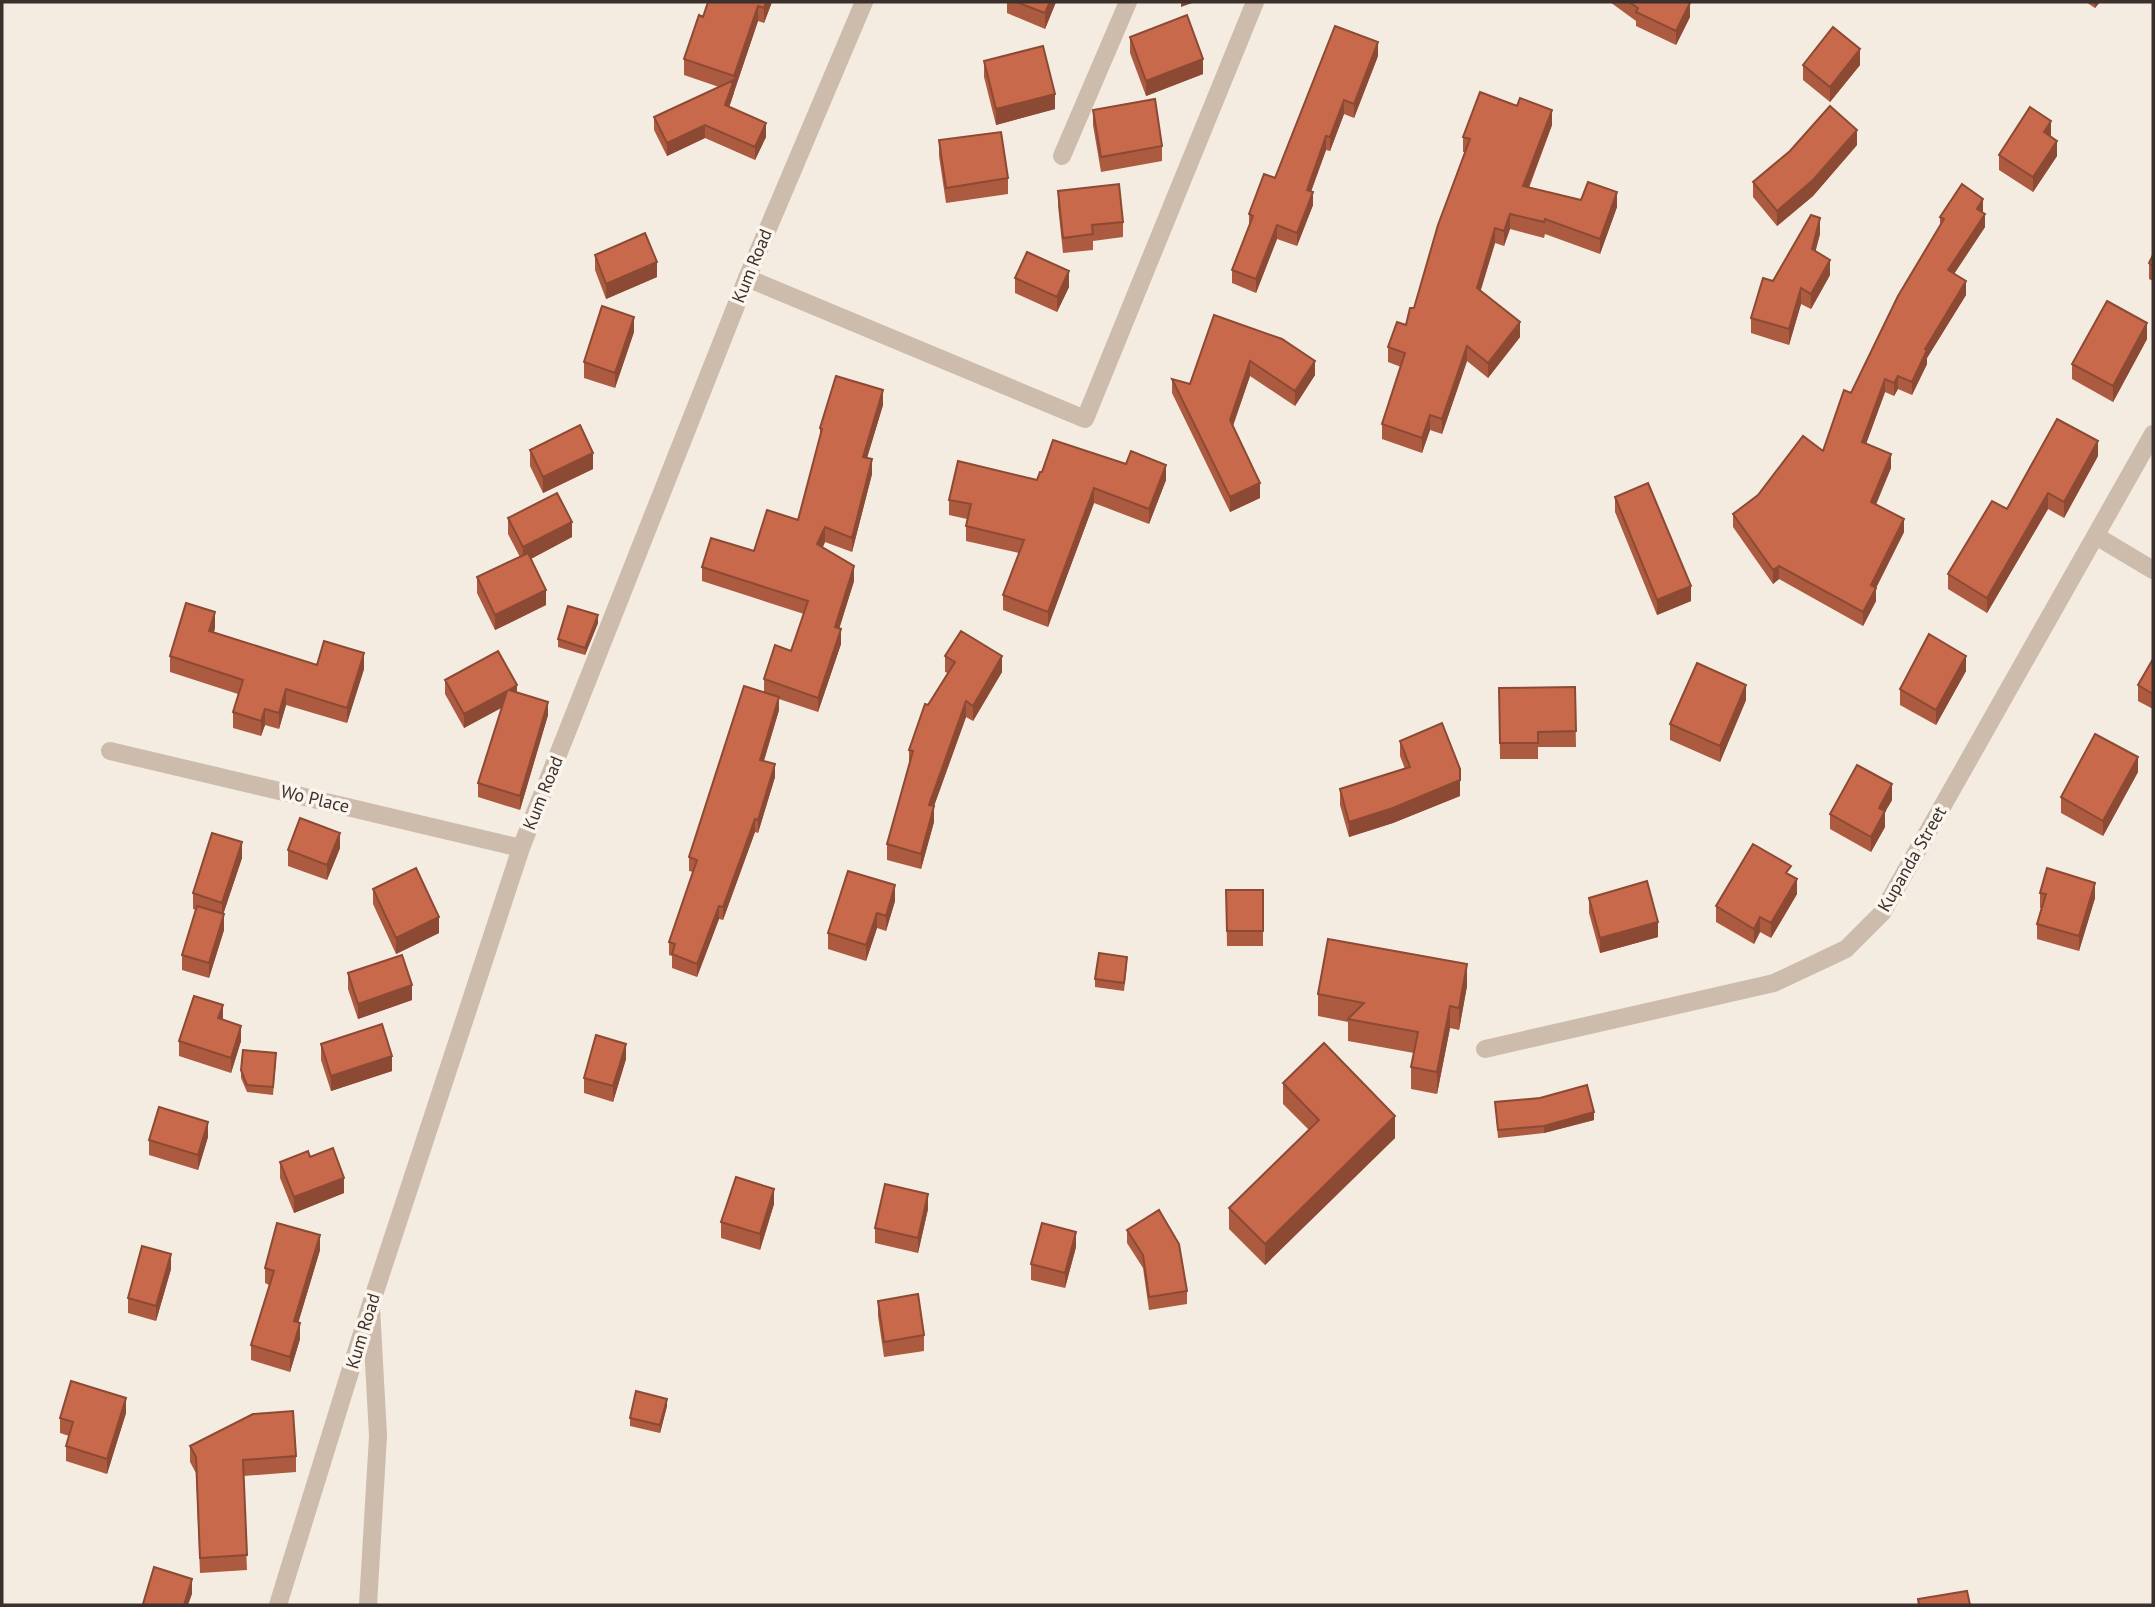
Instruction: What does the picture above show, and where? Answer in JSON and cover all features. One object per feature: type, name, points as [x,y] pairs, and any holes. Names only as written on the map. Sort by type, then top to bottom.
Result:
[{"type":"street","name":"Kum Road","points":[[278,1605],[371,1304],[521,848],[747,278],[864,2]]},
{"type":"street","points":[[1062,156],[1128,2]]},
{"type":"street","points":[[747,278],[1085,419],[1255,2]]},
{"type":"street","name":"Kupanda Street","points":[[1485,1049],[1773,983],[1846,949],[1882,913],[2153,434]]},
{"type":"street","points":[[2096,536],[2153,570]]},
{"type":"street","name":"Wo Place","points":[[110,751],[521,848]]},
{"type":"street","points":[[369,1605],[378,1436],[371,1304]]},
{"type":"building","points":[[708,2],[766,2],[764,8],[758,6],[734,76],[684,59],[699,15],[703,17]]},
{"type":"building","points":[[1016,2],[1050,2],[1045,13]]},
{"type":"building","points":[[1629,2],[1690,3],[1676,31],[1636,12],[1638,8]]},
{"type":"building","points":[[1187,15],[1203,59],[1146,81],[1130,37]]},
{"type":"building","points":[[1335,26],[1378,42],[1354,104],[1344,100],[1330,137],[1326,136],[1307,190],[1313,192],[1297,233],[1277,225],[1256,279],[1232,270],[1253,216],[1249,214],[1264,174],[1275,178]]},
{"type":"building","points":[[1833,27],[1860,49],[1830,87],[1803,65]]},
{"type":"building","points":[[1043,46],[1055,94],[996,109],[984,61]]},
{"type":"building","points":[[734,80],[725,105],[766,123],[755,147],[705,125],[667,143],[654,117]]},
{"type":"building","points":[[1480,92],[1517,106],[1520,98],[1552,110],[1523,186],[1581,200],[1588,182],[1617,192],[1600,239],[1545,219],[1544,222],[1510,214],[1504,231],[1495,228],[1477,288],[1520,322],[1488,363],[1467,346],[1442,419],[1430,415],[1422,438],[1382,424],[1405,353],[1388,347],[1397,322],[1406,325],[1410,308],[1414,308],[1438,225],[1470,139],[1463,137]]},
{"type":"building","points":[[1155,99],[1162,146],[1101,157],[1093,110]]},
{"type":"building","points":[[1830,106],[1857,130],[1813,180],[1777,211],[1753,182],[1790,151]]},
{"type":"building","points":[[2030,107],[2051,121],[2044,132],[2057,141],[2033,177],[1999,155]]},
{"type":"building","points":[[1001,132],[1008,178],[946,188],[939,140]]},
{"type":"building","points":[[1119,184],[1123,222],[1092,225],[1093,234],[1063,238],[1058,191]]},
{"type":"building","points":[[1962,184],[1983,199],[1977,209],[1985,214],[1948,270],[1966,281],[1925,349],[1927,350],[1912,382],[1898,376],[1894,383],[1885,379],[1862,442],[1891,454],[1871,502],[1904,519],[1871,585],[1876,588],[1863,612],[1779,566],[1773,570],[1733,514],[1758,495],[1803,436],[1823,451],[1844,390],[1851,393],[1898,296],[1944,219],[1940,217]]},
{"type":"building","points":[[1811,215],[1820,218],[1812,249],[1830,260],[1811,294],[1801,288],[1789,329],[1751,318],[1763,278],[1773,281]]},
{"type":"building","points":[[645,233],[657,262],[606,284],[595,255]]},
{"type":"building","points":[[1027,252],[1069,271],[1057,297],[1015,278]]},
{"type":"building","points":[[2107,301],[2147,323],[2113,386],[2072,364]]},
{"type":"building","points":[[602,306],[634,317],[615,373],[584,362]]},
{"type":"building","points":[[1214,315],[1282,339],[1315,361],[1295,391],[1250,361],[1230,420],[1260,483],[1230,497],[1172,379],[1190,384]]},
{"type":"building","points":[[836,376],[883,390],[863,457],[872,459],[852,538],[825,527],[817,544],[854,566],[835,627],[841,629],[818,698],[764,679],[775,645],[791,651],[808,601],[702,567],[711,538],[754,551],[767,510],[798,520],[822,429],[820,428]]},
{"type":"building","points":[[2057,419],[2098,441],[2064,502],[2048,493],[1987,598],[1948,574],[1992,501],[2007,509]]},
{"type":"building","points":[[580,425],[593,453],[543,477],[530,450]]},
{"type":"building","points":[[1053,440],[1126,464],[1131,451],[1166,465],[1149,509],[1094,488],[1048,612],[1003,595],[1024,540],[966,526],[971,504],[949,500],[958,461],[1037,480]]},
{"type":"building","points":[[1648,483],[1691,586],[1657,600],[1615,497]]},
{"type":"building","points":[[557,493],[572,522],[523,547],[508,518]]},
{"type":"building","points":[[528,553],[546,590],[495,615],[477,577]]},
{"type":"building","points":[[186,603],[215,612],[209,631],[317,665],[324,641],[364,653],[347,708],[286,689],[279,713],[265,709],[261,721],[233,712],[243,680],[170,656]]},
{"type":"building","points":[[568,606],[598,615],[585,648],[558,639]]},
{"type":"building","points":[[961,631],[1002,656],[973,706],[966,701],[929,805],[934,806],[921,854],[887,844],[913,751],[909,750],[925,704],[928,705],[955,662],[945,656]]},
{"type":"building","points":[[1929,634],[1966,656],[1936,710],[1900,689]]},
{"type":"building","points":[[498,651],[517,685],[509,690],[548,702],[520,796],[478,783],[507,691],[464,714],[445,680]]},
{"type":"building","points":[[2153,659],[2153,694],[2138,685]]},
{"type":"building","points":[[1697,663],[1746,685],[1720,746],[1670,724]]},
{"type":"building","points":[[744,686],[779,697],[760,760],[775,764],[758,820],[755,819],[723,907],[719,906],[697,964],[672,954],[675,944],[669,942],[697,860],[689,857]]},
{"type":"building","points":[[1575,687],[1576,731],[1538,732],[1538,743],[1500,743],[1499,688]]},
{"type":"building","points":[[1442,723],[1460,769],[1460,780],[1393,808],[1349,822],[1340,789],[1410,767],[1400,741]]},
{"type":"building","points":[[2095,734],[2138,757],[2103,821],[2061,797]]},
{"type":"building","points":[[1857,765],[1892,784],[1879,808],[1885,811],[1871,837],[1830,814]]},
{"type":"building","points":[[300,818],[340,833],[327,865],[288,850]]},
{"type":"building","points":[[212,833],[242,842],[222,903],[193,893]]},
{"type":"building","points":[[1753,844],[1791,866],[1786,873],[1797,879],[1771,923],[1760,917],[1754,929],[1716,906]]},
{"type":"building","points":[[416,868],[439,917],[396,938],[373,889]]},
{"type":"building","points":[[2047,868],[2095,883],[2079,936],[2037,924],[2046,894],[2040,893]]},
{"type":"building","points":[[848,871],[895,885],[886,916],[877,913],[866,945],[828,933]]},
{"type":"building","points":[[1647,881],[1658,922],[1600,938],[1589,898]]},
{"type":"building","points":[[1226,890],[1263,890],[1263,931],[1227,931]]},
{"type":"building","points":[[197,906],[224,914],[209,963],[182,955]]},
{"type":"building","points":[[1328,939],[1467,964],[1459,1008],[1450,1006],[1437,1072],[1411,1067],[1418,1032],[1348,1019],[1364,1003],[1318,994]]},
{"type":"building","points":[[1099,953],[1127,957],[1124,983],[1095,979]]},
{"type":"building","points":[[402,955],[412,985],[358,1004],[348,973]]},
{"type":"building","points":[[194,996],[223,1005],[218,1018],[241,1026],[231,1058],[179,1041]]},
{"type":"building","points":[[382,1024],[392,1056],[331,1076],[321,1044]]},
{"type":"building","points":[[596,1035],[626,1044],[613,1086],[584,1078]]},
{"type":"building","points":[[1324,1043],[1395,1116],[1265,1244],[1229,1208],[1319,1120],[1283,1083]]},
{"type":"building","points":[[243,1050],[276,1053],[273,1087],[247,1085],[241,1070]]},
{"type":"building","points":[[1587,1085],[1594,1112],[1544,1126],[1498,1130],[1495,1102],[1540,1098]]},
{"type":"building","points":[[159,1107],[208,1122],[198,1155],[149,1140]]},
{"type":"building","points":[[333,1148],[344,1178],[294,1197],[280,1162],[308,1151],[310,1157]]},
{"type":"building","points":[[736,1177],[774,1189],[760,1234],[721,1222]]},
{"type":"building","points":[[885,1184],[928,1194],[918,1238],[875,1228]]},
{"type":"building","points":[[1159,1210],[1179,1244],[1187,1291],[1149,1297],[1143,1255],[1127,1230]]},
{"type":"building","points":[[277,1223],[320,1235],[294,1321],[300,1323],[290,1357],[251,1345],[274,1271],[265,1268]]},
{"type":"building","points":[[1042,1223],[1076,1232],[1065,1273],[1031,1264]]},
{"type":"building","points":[[142,1246],[171,1254],[156,1306],[128,1298]]},
{"type":"building","points":[[918,1294],[924,1335],[884,1342],[878,1301]]},
{"type":"building","points":[[71,1381],[126,1398],[107,1459],[66,1446],[73,1422],[60,1418]]},
{"type":"building","points":[[636,1391],[667,1399],[660,1425],[630,1418]]},
{"type":"building","points":[[293,1411],[296,1456],[243,1460],[247,1555],[200,1558],[196,1457],[190,1446],[253,1414]]},
{"type":"building","points":[[154,1567],[192,1579],[184,1605],[143,1604]]},
{"type":"building","points":[[1967,1591],[1970,1605],[1919,1605],[1918,1599]]}]
